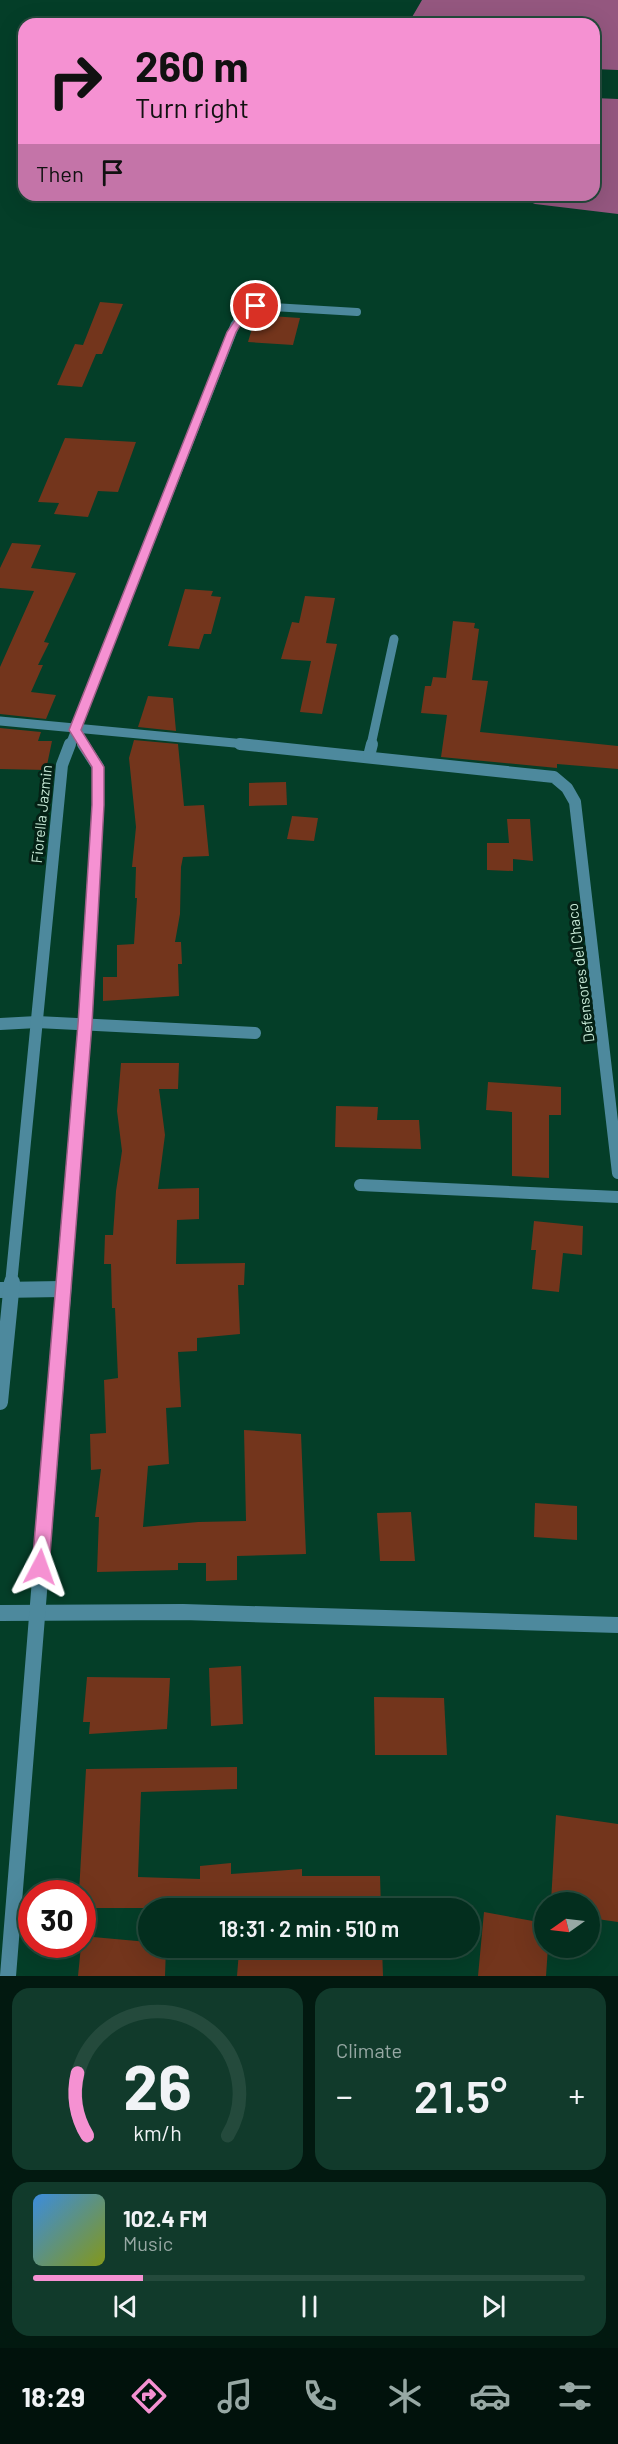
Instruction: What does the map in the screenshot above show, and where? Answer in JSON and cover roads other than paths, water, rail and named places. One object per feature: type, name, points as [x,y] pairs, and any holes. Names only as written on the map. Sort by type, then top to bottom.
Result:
[{"type":"street","name":"Fiorella Jazmin","points":[[0,1402],[5,1290],[37,1022],[62,765],[232,332],[245,312],[256,306],[357,312]]},
{"type":"street","points":[[0,721],[75,730],[369,756],[394,639]]},
{"type":"street","points":[[8,1976],[85,1024],[98,805],[98,767],[75,730]]},
{"type":"street","name":"Defensores del Chaco","points":[[369,756],[554,777],[567,788],[575,802],[618,1173]]},
{"type":"street","points":[[0,1024],[37,1022],[255,1033]]},
{"type":"street","points":[[360,1185],[618,1197]]},
{"type":"street","points":[[5,1290],[62,1289]]},
{"type":"street","points":[[0,1613],[183,1612],[618,1625]]}]
